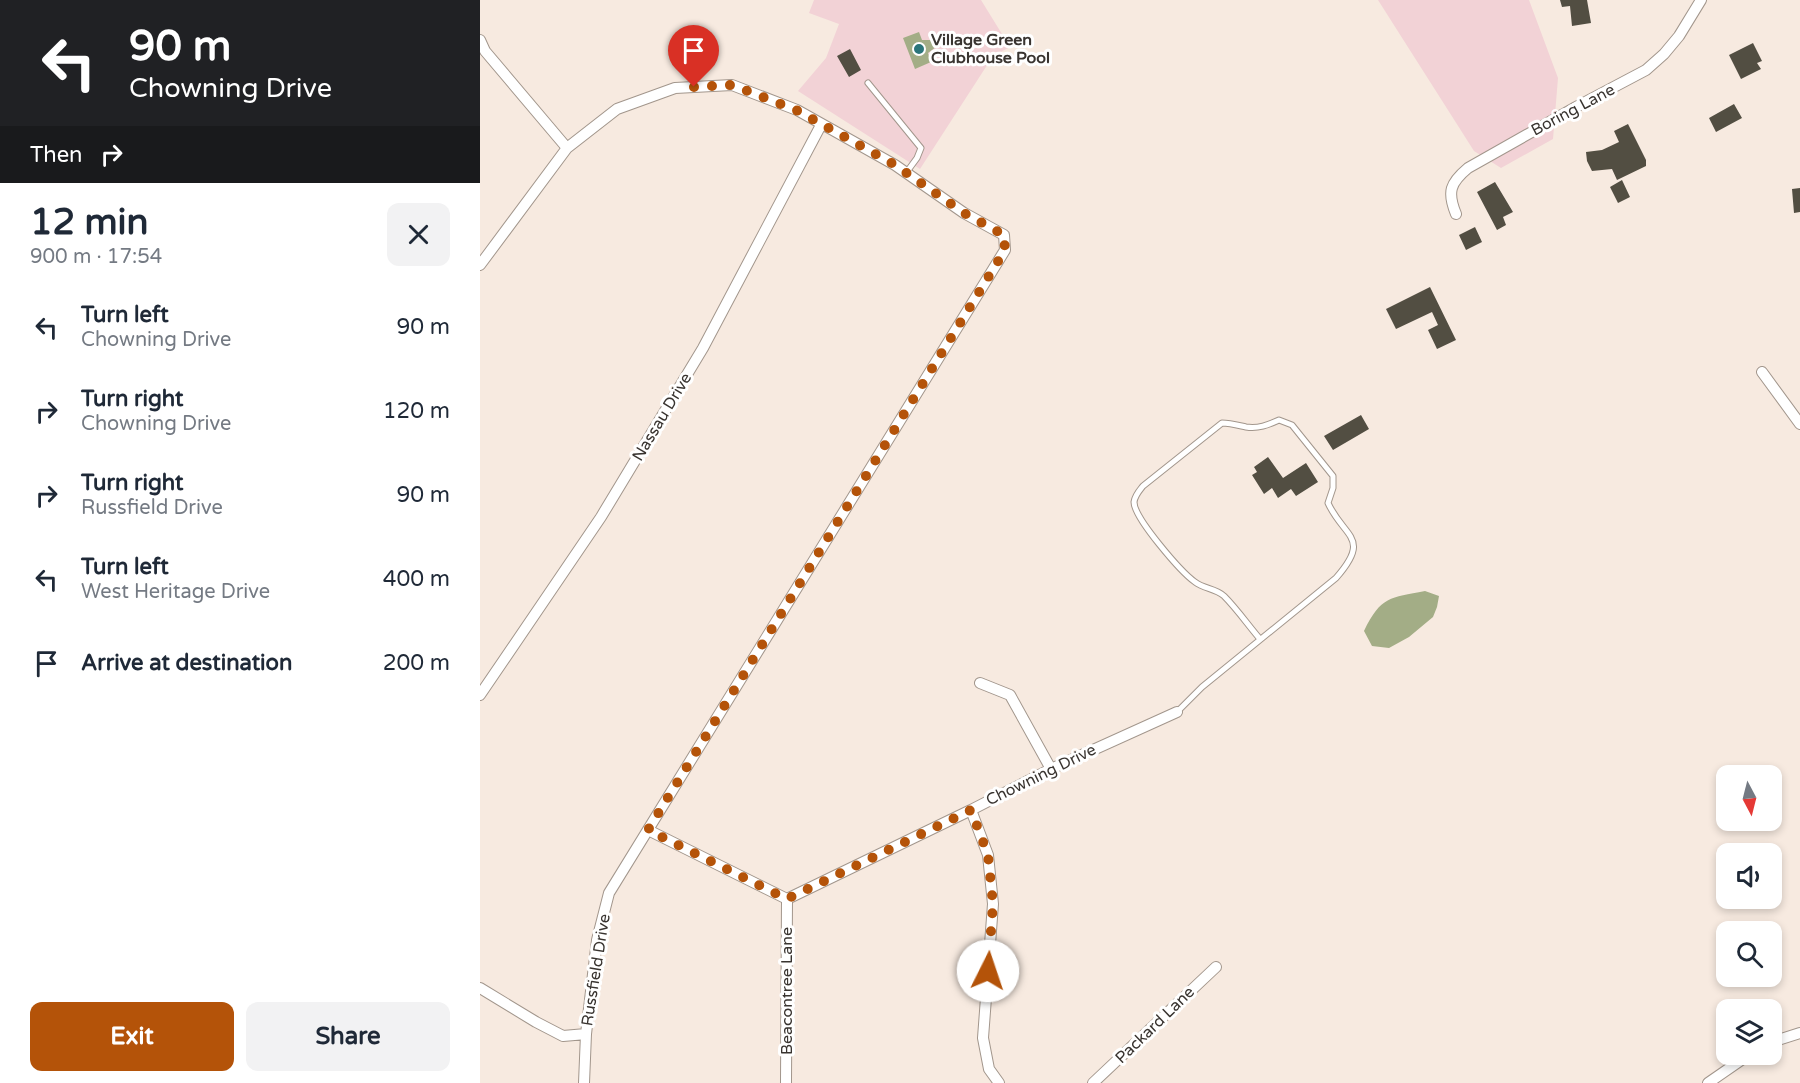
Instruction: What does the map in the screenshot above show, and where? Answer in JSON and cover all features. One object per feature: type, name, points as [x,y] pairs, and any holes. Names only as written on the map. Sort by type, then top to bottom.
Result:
[{"type":"street","name":"Boring Lane","points":[[1456,214],[1450,197],[1451,190],[1459,176],[1468,168],[1646,70],[1679,36],[1701,0]]},
{"type":"street","points":[[480,40],[485,51],[567,148]]},
{"type":"street","points":[[480,265],[567,148],[617,109],[675,88],[732,85],[796,110],[906,173]]},
{"type":"street","name":"Nassau Drive","points":[[480,695],[601,517],[697,358],[821,125]]},
{"type":"street","name":"Russfield Drive","points":[[584,1083],[586,1034],[597,940],[609,893],[1005,250],[1004,235],[964,213],[906,173]]},
{"type":"street","points":[[1762,372],[1800,424]]},
{"type":"street","points":[[980,682],[1010,695],[1051,769]]},
{"type":"street","name":"Chowning Drive","points":[[787,899],[1051,769],[1177,712]]},
{"type":"street","points":[[971,810],[988,855],[993,904],[983,1038],[989,1069],[999,1083]]},
{"type":"street","points":[[648,830],[787,899]]},
{"type":"street","name":"Beacontree Lane","points":[[786,1083],[787,899]]},
{"type":"street","name":"Packard Lane","points":[[1093,1083],[1216,967]]},
{"type":"street","points":[[480,988],[563,1036],[586,1034]]},
{"type":"street","points":[[1782,1039],[1800,1034]]},
{"type":"street","points":[[1708,1083],[1734,1065]]},
{"type":"lane","points":[[868,82],[921,148],[906,173]]},
{"type":"lane","points":[[1177,712],[1188,699],[1336,578],[1347,566],[1354,544],[1352,536],[1328,503],[1333,488],[1333,476],[1292,425],[1279,420],[1261,427],[1248,428],[1222,423],[1143,486],[1134,502],[1137,514],[1164,549],[1196,583],[1214,589],[1224,597],[1260,639]]},
{"type":"shaded area","points":[[814,0],[981,0],[1010,47],[993,56],[920,169],[798,91],[826,58],[839,24],[809,13]]},
{"type":"shaded area","points":[[1378,0],[1529,0],[1558,78],[1553,139],[1501,168],[1474,151]]},
{"type":"shaded area","name":"Village Green Clubhouse Pool","points":[[919,32],[922,40],[935,40],[937,43],[936,47],[928,53],[931,62],[915,69],[903,38]]},
{"type":"shaded area","points":[[1425,591],[1439,596],[1433,617],[1409,637],[1389,648],[1372,646],[1364,631],[1376,611],[1388,600]]},
{"type":"building","points":[[1560,0],[1587,0],[1591,23],[1572,26],[1570,6],[1562,7]]},
{"type":"building","points":[[1753,43],[1762,61],[1757,63],[1761,69],[1741,79],[1729,55]]},
{"type":"building","points":[[850,49],[861,70],[849,77],[837,56]]},
{"type":"building","points":[[1734,104],[1742,118],[1716,132],[1709,118]]},
{"type":"building","points":[[1628,124],[1646,160],[1646,166],[1617,180],[1612,169],[1592,171],[1586,152],[1602,150],[1619,142],[1614,131]]},
{"type":"building","points":[[1622,180],[1630,197],[1618,203],[1610,187]]},
{"type":"building","points":[[1495,182],[1513,212],[1503,217],[1506,225],[1497,230],[1477,192]]},
{"type":"building","points":[[1800,188],[1800,212],[1794,213],[1792,189]]},
{"type":"building","points":[[1475,227],[1482,242],[1466,250],[1459,235]]},
{"type":"building","points":[[1430,287],[1456,340],[1437,349],[1428,330],[1438,325],[1432,312],[1396,329],[1386,309]]},
{"type":"building","points":[[1361,415],[1369,429],[1333,450],[1324,436]]},
{"type":"building","points":[[1268,457],[1283,478],[1306,463],[1318,482],[1296,496],[1291,489],[1278,498],[1272,488],[1264,494],[1252,475],[1257,472],[1254,467]]},
{"type":"place","name":"Village Green Clubhouse Pool","points":[[919,49]]},
{"type":"route","points":[[694,87],[732,85],[796,110],[895,165],[964,213],[991,226],[1004,235],[1005,250],[648,830],[787,899],[971,810],[988,855],[993,904],[988,971]]}]
